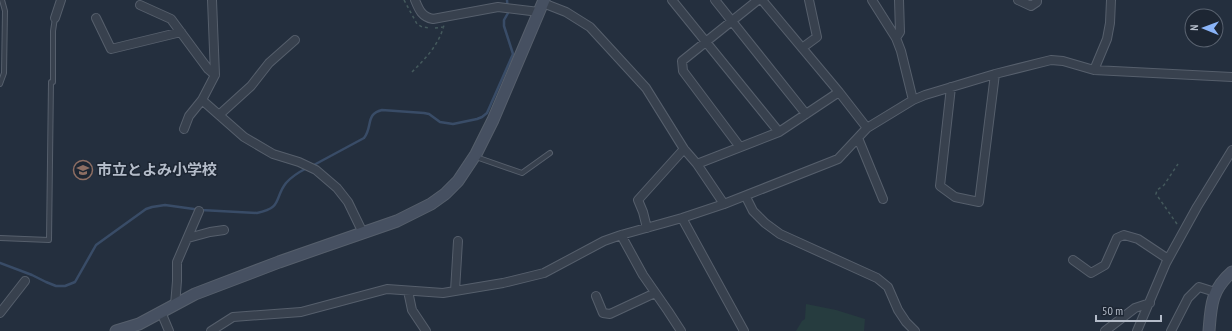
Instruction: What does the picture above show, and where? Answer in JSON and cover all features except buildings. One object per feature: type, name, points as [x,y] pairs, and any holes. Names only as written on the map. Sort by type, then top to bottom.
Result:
[{"type":"street","points":[[56,18],[61,0]]},
{"type":"street","points":[[184,129],[190,116],[202,100],[215,75],[212,0]]},
{"type":"street","points":[[415,0],[422,15],[433,19],[498,4],[542,5],[566,12],[590,27],[646,88],[684,149],[697,164],[724,204]]},
{"type":"street","points":[[672,0],[779,132]]},
{"type":"street","points":[[715,0],[806,114]]},
{"type":"street","points":[[740,147],[683,71],[682,61],[758,0]]},
{"type":"street","points":[[762,0],[867,128]]},
{"type":"street","points":[[802,48],[817,37],[809,0]]},
{"type":"street","points":[[872,0],[896,38],[901,51],[913,100]]},
{"type":"street","points":[[896,38],[900,32],[899,0]]},
{"type":"street","points":[[1018,0],[1031,6],[1037,2],[1037,0]]},
{"type":"street","points":[[1094,70],[1108,39],[1111,0]]},
{"type":"street","points":[[140,5],[171,19],[215,75]]},
{"type":"street","points":[[116,331],[139,324],[202,291],[279,262],[397,221],[431,204],[445,194],[458,181],[474,157],[493,120],[542,5]]},
{"type":"street","points":[[96,18],[111,49],[181,32]]},
{"type":"street","points":[[219,115],[251,86],[269,64],[295,40]]},
{"type":"street","points":[[212,331],[233,317],[301,312],[387,289],[443,293],[503,283],[544,273],[604,241],[746,197],[838,159],[867,128],[913,100],[995,74],[1051,60],[1063,61],[1094,70],[1232,77]]},
{"type":"street","points":[[951,87],[940,186],[955,197],[979,202],[995,74]]},
{"type":"street","points":[[697,164],[779,132],[839,92]]},
{"type":"street","points":[[202,100],[244,137],[273,154],[298,162],[316,170],[337,188],[348,202],[363,233]]},
{"type":"street","points":[[858,138],[883,199]]},
{"type":"street","points":[[647,228],[638,200],[684,149]]},
{"type":"street","points":[[1137,331],[1168,259],[1197,207],[1232,150]]},
{"type":"street","points":[[746,197],[753,211],[765,223],[780,234],[877,278],[888,287],[898,310],[906,322],[915,331]]},
{"type":"street","points":[[175,304],[177,262],[199,211]]},
{"type":"street","points":[[682,218],[744,331]]},
{"type":"street","points":[[188,238],[224,230]]},
{"type":"street","points":[[621,235],[643,275],[681,331]]},
{"type":"street","points":[[1073,260],[1091,273],[1105,265],[1117,238],[1124,235],[1138,239],[1168,259]]},
{"type":"street","points":[[455,291],[458,241]]},
{"type":"street","points":[[1209,331],[1211,306],[1215,292],[1227,276],[1232,272]]},
{"type":"street","points":[[0,313],[25,281]]},
{"type":"street","points":[[1171,331],[1188,298],[1199,287],[1215,292]]},
{"type":"street","points":[[408,291],[412,310],[426,331]]},
{"type":"street","points":[[596,296],[603,313],[610,314],[655,293]]},
{"type":"street","points":[[1105,331],[1135,308],[1150,303]]},
{"type":"street","points":[[161,312],[169,331]]},
{"type":"lane","points":[[0,84],[4,73],[5,11],[2,0]]},
{"type":"lane","points":[[0,238],[49,240],[51,82],[53,82],[53,31],[56,18]]},
{"type":"lane","points":[[474,157],[522,173],[550,153]]},
{"type":"path","points":[[412,72],[427,57],[440,38],[446,17]]},
{"type":"path","points":[[1178,164],[1164,185],[1157,190],[1156,194],[1183,232]]},
{"type":"green space","points":[[806,304],[836,310],[865,319],[864,331],[796,331],[805,319]]},
{"type":"waterway","points":[[312,166],[364,138],[367,134],[371,118],[377,112],[382,110],[424,113],[429,114],[440,122],[453,124],[477,119],[487,113],[513,54],[504,26],[504,20],[508,13],[507,0]]},
{"type":"waterway","points":[[0,263],[56,286],[65,286],[75,282],[96,245],[146,209],[165,205],[201,210],[257,213],[265,211],[277,202],[282,188],[286,183],[296,174],[307,168]]},
{"type":"place","name":"市立とよみ小学校","points":[[83,170]]}]
